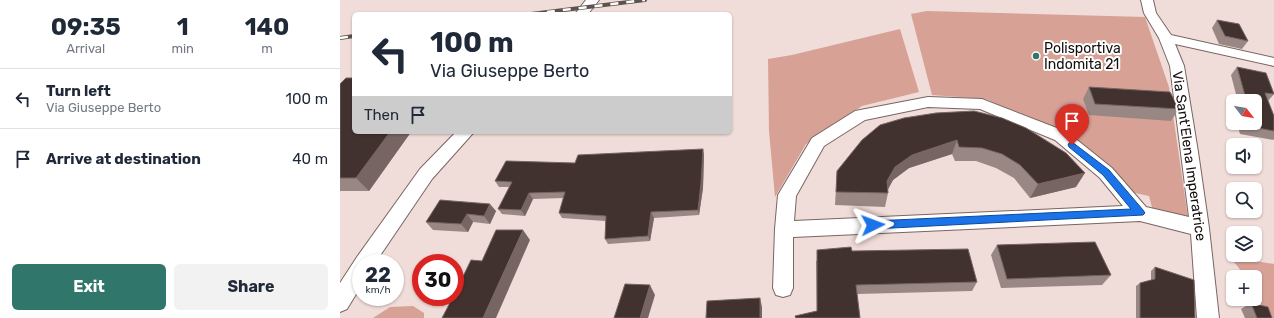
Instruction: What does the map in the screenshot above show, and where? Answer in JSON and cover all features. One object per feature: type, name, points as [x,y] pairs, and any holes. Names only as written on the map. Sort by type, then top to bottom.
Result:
[{"type":"street","points":[[583,12],[593,0]]},
{"type":"street","name":"Via Sant'Elena Imperatrice","points":[[1147,0],[1154,20],[1166,38],[1177,66],[1200,228],[1208,318]]},
{"type":"street","points":[[1166,38],[1274,62]]},
{"type":"street","points":[[783,288],[784,229],[787,196],[818,142],[861,115],[928,102],[982,104],[1061,136],[1106,173],[1140,213]]},
{"type":"street","points":[[370,254],[426,174],[464,134]]},
{"type":"street","points":[[784,229],[1140,213],[1200,228]]},
{"type":"street","points":[[340,302],[352,283]]},
{"type":"shaded area","points":[[927,11],[1145,17],[1169,87],[1188,218],[1153,211],[1149,196],[1130,192],[1063,133],[986,99],[932,95],[911,14]]},
{"type":"shaded area","points":[[900,29],[919,92],[862,106],[806,144],[775,197],[769,131],[768,59],[792,55]]},
{"type":"shaded area","points":[[1234,262],[1261,262],[1274,264],[1274,318],[1268,318],[1262,306],[1262,270],[1240,270]]},
{"type":"shaded area","points":[[413,306],[424,313],[424,318],[373,318],[390,307]]},
{"type":"building","points":[[1217,20],[1239,24],[1248,41],[1225,36]]},
{"type":"building","points":[[1237,67],[1266,73],[1274,94],[1265,93],[1274,116],[1274,131],[1262,129],[1262,94],[1245,94]]},
{"type":"building","points":[[346,78],[352,78],[352,134],[389,134],[356,178],[340,178],[340,84]]},
{"type":"building","points":[[1089,87],[1170,92],[1179,109],[1095,104]]},
{"type":"building","points":[[974,111],[1002,118],[1026,128],[1066,153],[1085,173],[1038,184],[1020,165],[1002,154],[982,148],[959,147],[957,140],[912,155],[895,167],[887,181],[888,193],[836,192],[837,171],[862,140],[880,125],[904,118],[936,113]]},
{"type":"building","points":[[703,149],[698,210],[651,212],[648,236],[605,239],[606,216],[559,213],[565,192],[529,193],[521,210],[498,209],[512,182],[495,181],[506,161],[575,163],[578,155]]},
{"type":"building","points":[[440,200],[490,204],[484,216],[467,214],[461,224],[426,222]]},
{"type":"building","points":[[496,230],[523,230],[483,318],[442,318],[448,306],[464,306],[464,274],[471,260],[482,261]]},
{"type":"building","points":[[1095,242],[1111,275],[1007,279],[997,245]]},
{"type":"building","points":[[851,247],[852,251],[968,249],[977,282],[856,285],[860,318],[796,318],[795,316],[817,311],[817,250]]},
{"type":"building","points":[[1155,267],[1194,280],[1195,318],[1140,318],[1140,283],[1155,279]]},
{"type":"building","points":[[625,284],[650,285],[640,318],[614,318]]},
{"type":"building","points":[[760,298],[760,318],[706,318],[707,301]]},
{"type":"building","points":[[1252,306],[1268,307],[1272,318],[1257,318]]},
{"type":"railway","points":[[547,12],[645,0]]},
{"type":"railway","points":[[340,38],[352,36]]},
{"type":"place","name":"Polisportiva Indomita 21","points":[[1036,56]]},
{"type":"route","points":[[873,225],[1140,213],[1106,173],[1072,145]]}]
